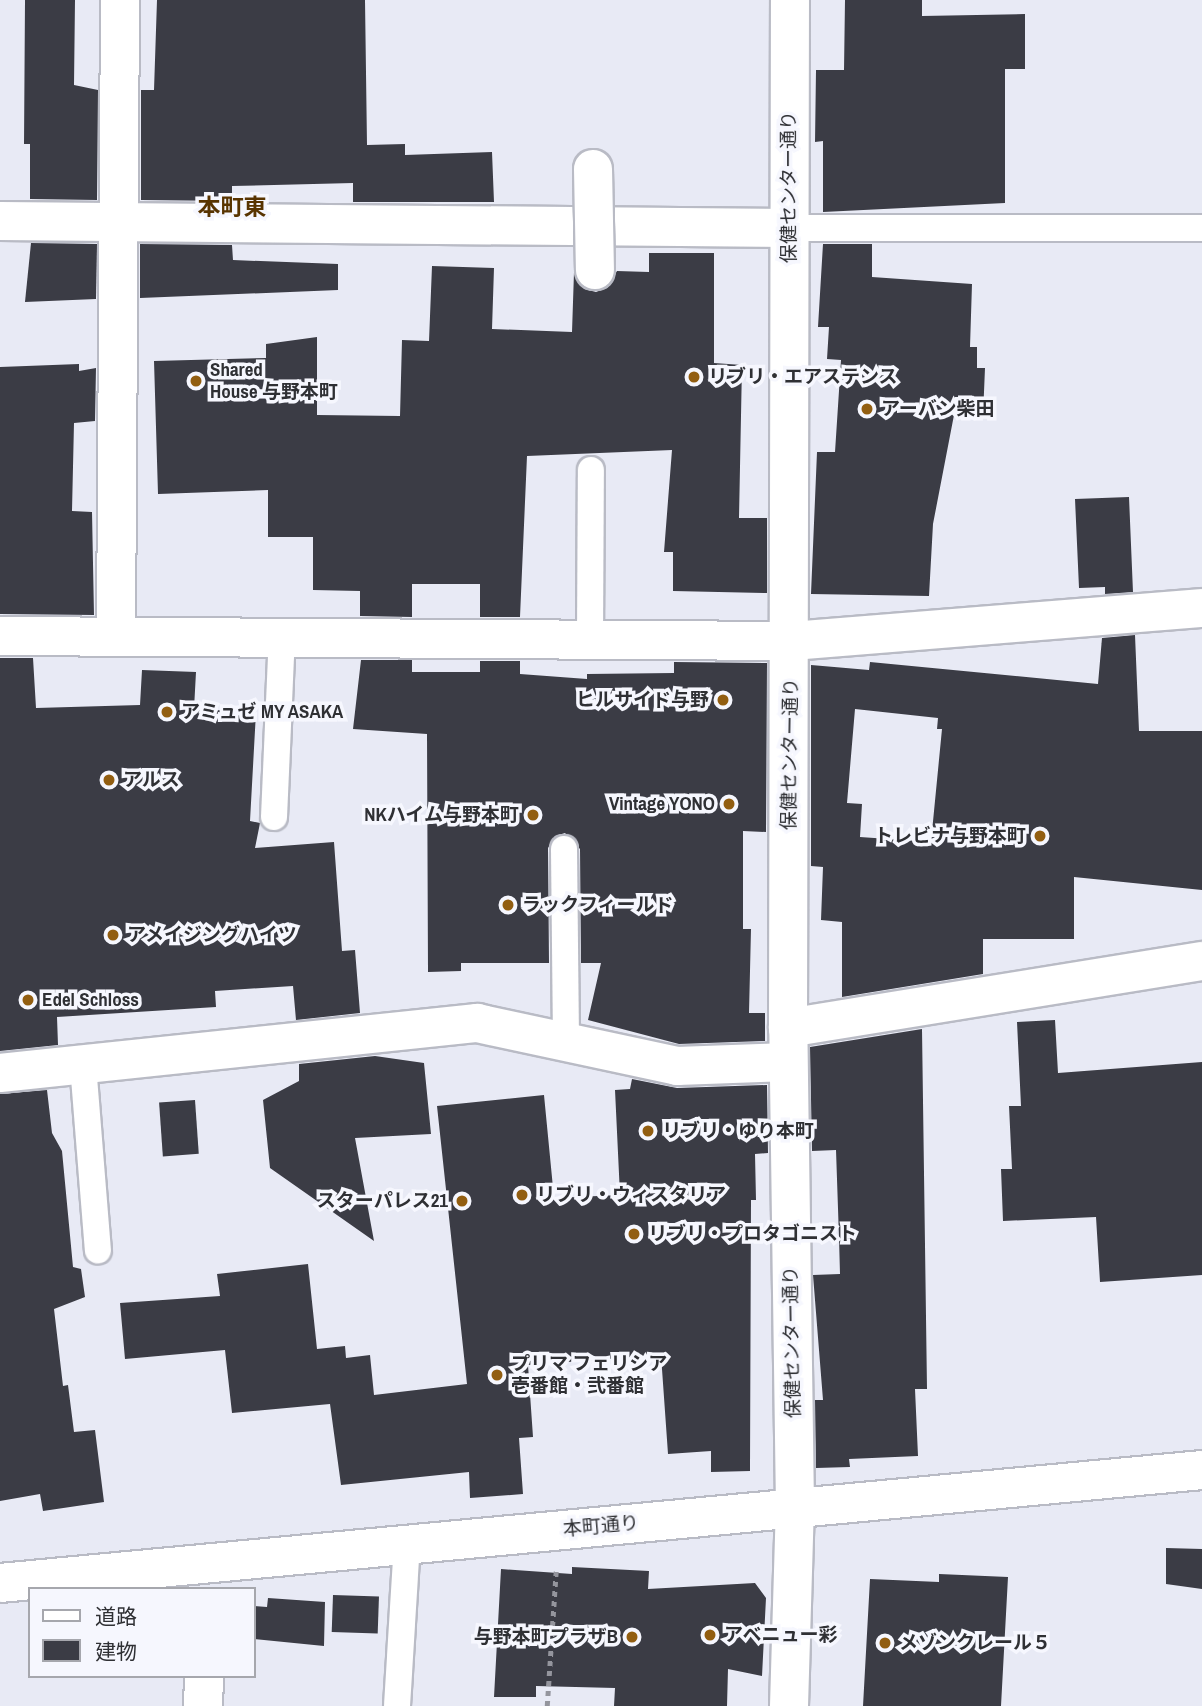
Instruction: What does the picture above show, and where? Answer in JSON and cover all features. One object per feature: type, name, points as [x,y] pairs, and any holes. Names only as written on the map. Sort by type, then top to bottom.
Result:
[{"type":"street","points":[[116,635],[120,0]]},
{"type":"street","name":"保健センター通り","points":[[789,1706],[795,1508],[788,1045],[792,641],[790,0]]},
{"type":"street","points":[[593,169],[595,270]]},
{"type":"street","points":[[0,221],[789,228]]},
{"type":"street","points":[[0,636],[792,641],[1202,608]]},
{"type":"street","points":[[0,1073],[477,1023],[677,1066],[1202,961]]},
{"type":"street","name":"本町通り","points":[[0,1583],[208,1576],[407,1544],[1202,1470]]},
{"type":"street","points":[[203,1706],[204,1678]]},
{"type":"lane","points":[[789,228],[1202,228]]},
{"type":"lane","points":[[590,639],[591,470]]},
{"type":"lane","points":[[274,817],[282,636]]},
{"type":"lane","points":[[564,849],[566,1043]]},
{"type":"lane","points":[[83,1065],[98,1250]]},
{"type":"lane","points":[[397,1706],[407,1544]]},
{"type":"path","points":[[547,1706],[558,1530]]},
{"type":"building","points":[[25,0],[75,0],[74,85],[98,90],[97,200],[30,199],[30,144],[24,144]]},
{"type":"building","points":[[157,0],[365,0],[367,145],[405,144],[405,155],[492,152],[494,202],[353,202],[353,183],[232,186],[232,201],[141,200],[141,90],[154,90]]},
{"type":"building","points":[[845,0],[922,0],[922,16],[1025,14],[1025,69],[1005,69],[1005,203],[823,212],[823,141],[815,142],[816,70],[844,70]]},
{"type":"building","points":[[31,243],[97,244],[96,299],[25,302]]},
{"type":"building","points":[[140,244],[232,245],[233,260],[338,264],[338,290],[140,298]]},
{"type":"building","points":[[823,244],[872,244],[872,277],[972,284],[970,347],[977,347],[977,368],[985,368],[983,416],[954,415],[933,524],[929,596],[811,594],[817,452],[835,452],[841,360],[827,359],[829,327],[818,327]]},
{"type":"building","points":[[649,253],[714,253],[714,363],[742,365],[739,518],[767,518],[767,593],[673,591],[673,552],[664,552],[672,450],[527,456],[520,617],[480,617],[480,584],[412,584],[412,617],[360,616],[360,591],[313,590],[313,537],[268,537],[268,490],[158,494],[154,361],[266,358],[266,344],[317,337],[317,415],[400,416],[402,340],[429,341],[432,266],[494,268],[492,329],[572,332],[574,272],[584,289],[596,292],[607,288],[617,271],[649,272]]},
{"type":"building","points":[[79,364],[79,371],[96,368],[95,421],[74,423],[72,511],[92,512],[94,615],[0,614],[0,367]]},
{"type":"building","points":[[1129,497],[1133,592],[1105,594],[1105,587],[1079,588],[1075,499]]},
{"type":"building","points":[[1135,635],[1139,731],[1202,731],[1202,890],[1074,877],[1074,939],[983,939],[983,974],[842,997],[842,922],[821,920],[823,867],[811,866],[811,665],[869,670],[870,662],[1098,684],[1102,638]],"holes":[[[855,709],[938,718],[937,729],[942,729],[931,842],[860,837],[862,804],[847,803]]]},
{"type":"building","points":[[0,658],[33,658],[36,708],[140,705],[142,670],[196,672],[194,709],[256,712],[250,821],[260,823],[255,848],[334,842],[342,951],[355,950],[360,1013],[296,1020],[293,986],[215,991],[216,1007],[57,1017],[58,1045],[0,1051]]},
{"type":"building","points":[[361,660],[412,660],[412,672],[480,672],[480,661],[520,661],[520,674],[587,679],[587,674],[674,673],[674,662],[767,663],[766,832],[743,831],[743,929],[751,929],[749,1013],[765,1013],[765,1041],[679,1044],[588,1020],[601,963],[581,963],[580,849],[565,833],[555,836],[548,848],[549,963],[461,963],[461,971],[428,972],[427,734],[353,729]]},
{"type":"building","points":[[1055,1020],[1058,1073],[1202,1062],[1202,1275],[1100,1282],[1096,1217],[1003,1221],[1001,1169],[1012,1169],[1009,1106],[1021,1106],[1017,1022]]},
{"type":"building","points":[[922,1029],[927,1389],[915,1389],[918,1456],[849,1459],[850,1467],[816,1468],[815,1400],[823,1400],[813,1275],[840,1274],[836,1150],[812,1151],[810,1047]]},
{"type":"building","points":[[375,1056],[424,1063],[431,1134],[355,1138],[374,1241],[270,1168],[263,1100],[299,1081],[299,1064]]},
{"type":"building","points":[[632,1079],[677,1088],[767,1085],[768,1153],[755,1154],[756,1200],[751,1200],[750,1471],[711,1472],[711,1451],[668,1454],[661,1355],[528,1365],[533,1437],[519,1438],[523,1494],[470,1498],[469,1472],[341,1485],[330,1404],[232,1413],[225,1350],[125,1359],[120,1303],[220,1296],[217,1274],[308,1264],[317,1349],[345,1346],[346,1358],[370,1355],[374,1395],[467,1384],[437,1106],[544,1095],[554,1198],[620,1195],[615,1090],[630,1089]]},
{"type":"building","points":[[47,1090],[52,1133],[62,1151],[73,1267],[81,1269],[85,1297],[54,1309],[63,1386],[68,1385],[74,1432],[95,1430],[104,1502],[43,1511],[40,1494],[0,1501],[0,1094]]},
{"type":"building","points":[[195,1100],[199,1154],[163,1156],[159,1103]]},
{"type":"building","points":[[1166,1548],[1202,1549],[1202,1589],[1166,1584]]},
{"type":"building","points":[[572,1567],[649,1571],[648,1589],[755,1583],[766,1598],[762,1676],[728,1669],[727,1706],[614,1706],[615,1688],[536,1686],[536,1697],[494,1697],[501,1569],[572,1574]]},
{"type":"building","points":[[939,1574],[1008,1577],[1001,1706],[863,1706],[870,1579],[939,1582]]},
{"type":"building","points":[[333,1595],[379,1597],[378,1634],[332,1632]]},
{"type":"building","points":[[268,1598],[325,1602],[324,1646],[256,1639],[256,1606],[267,1607]]},
{"type":"place","name":"リブリ・エアステンス","points":[[694,377]]},
{"type":"place","name":"Shared House 与野本町","points":[[196,381]]},
{"type":"place","name":"アーバン柴田","points":[[867,409]]},
{"type":"place","name":"ヒルサイド与野","points":[[723,700]]},
{"type":"place","name":"アミュゼ MY ASAKA","points":[[167,712]]},
{"type":"place","name":"アルス","points":[[109,780]]},
{"type":"place","name":"Vintage YONO","points":[[729,804]]},
{"type":"place","name":"NKハイム与野本町","points":[[533,815]]},
{"type":"place","name":"トレビナ与野本町","points":[[1040,836]]},
{"type":"place","name":"ラックフィールド","points":[[508,905]]},
{"type":"place","name":"アメイジングハイツ","points":[[113,935]]},
{"type":"place","name":"Edel Schloss","points":[[28,1000]]},
{"type":"place","name":"リブリ・ゆり本町","points":[[648,1131]]},
{"type":"place","name":"リブリ・ウィスタリア","points":[[522,1195]]},
{"type":"place","name":"スターパレス21","points":[[462,1201]]},
{"type":"place","name":"リブリ・プロタゴニスト","points":[[634,1234]]},
{"type":"place","name":"プリマ フェリシア 壱番館・弐番館","points":[[497,1375]]},
{"type":"place","name":"アベニュー彩","points":[[710,1635]]},
{"type":"place","name":"与野本町プラザB","points":[[632,1637]]},
{"type":"place","name":"メゾンクレール５","points":[[885,1643]]},
{"type":"district","name":"本町東","points":[[232,207]]}]
